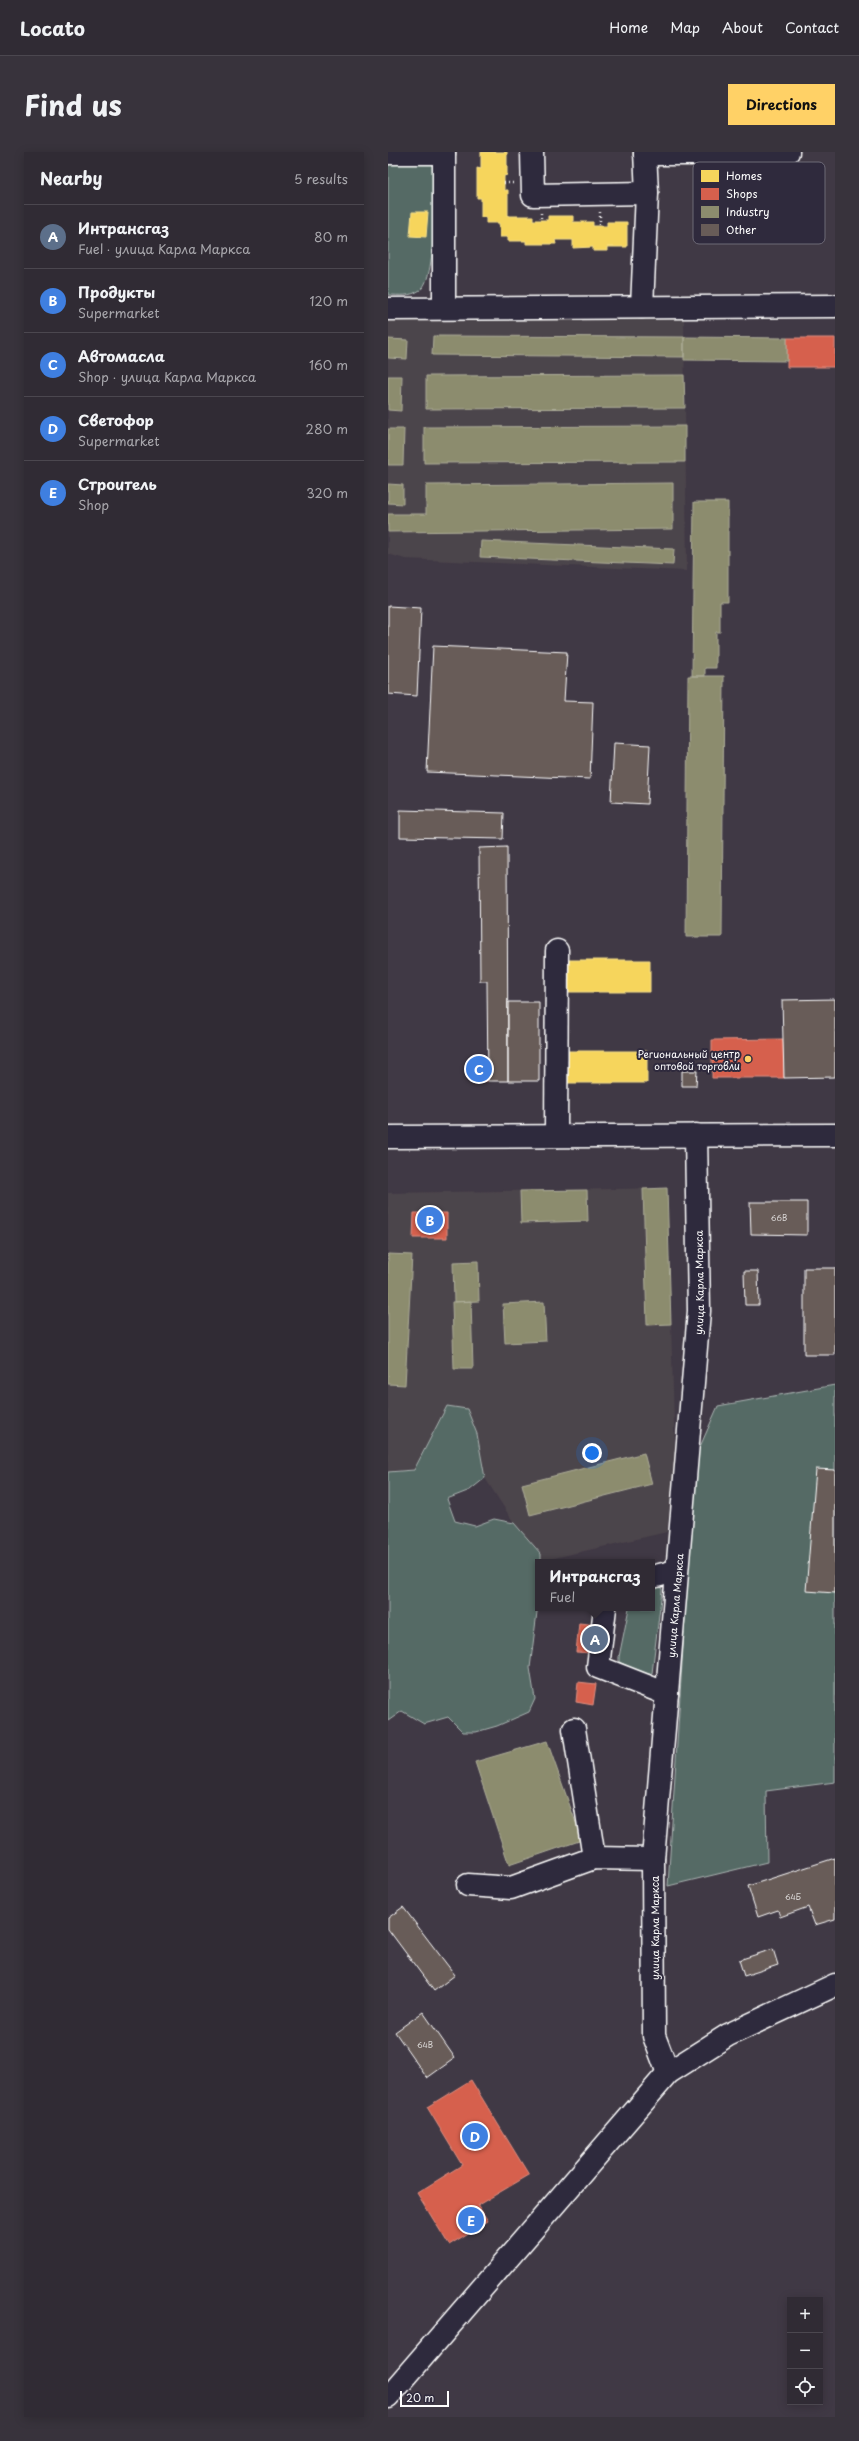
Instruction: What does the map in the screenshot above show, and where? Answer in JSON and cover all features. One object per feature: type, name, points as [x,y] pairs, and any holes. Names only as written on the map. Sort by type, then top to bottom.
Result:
[{"type":"street","points":[[388,153],[444,152],[444,308]]},
{"type":"street","points":[[532,152],[533,194],[647,193]]},
{"type":"street","points":[[642,307],[647,193],[645,153],[782,154],[788,152]]},
{"type":"street","points":[[388,309],[835,306]]},
{"type":"street","points":[[556,952],[556,1136]]},
{"type":"street","points":[[388,1137],[835,1134]]},
{"type":"street","name":"улица Карла Маркса","points":[[668,2073],[654,2036],[653,1859],[699,1311],[696,1135]]},
{"type":"street","points":[[655,1576],[676,1571]]},
{"type":"street","points":[[605,1611],[598,1667],[667,1694]]},
{"type":"street","points":[[574,1730],[594,1858]]},
{"type":"street","points":[[468,1885],[511,1888],[594,1858],[653,1859]]},
{"type":"street","points":[[388,2397],[668,2073],[728,2035],[835,1985]]},
{"type":"shaded area","points":[[684,318],[687,571],[405,559],[388,554],[388,320]]},
{"type":"shaded area","points":[[667,1188],[675,1457],[667,1532],[550,1559],[541,1559],[541,1554],[514,1523],[485,1478],[477,1434],[447,1406],[414,1470],[388,1472],[388,1193]]},
{"type":"green space","points":[[388,152],[433,152],[434,226],[430,266],[426,281],[420,290],[409,295],[388,295]]},
{"type":"green space","points":[[835,1385],[835,1782],[766,1791],[767,1862],[668,1886],[695,1458],[718,1406]]},
{"type":"green space","points":[[447,1406],[467,1409],[477,1434],[485,1478],[470,1490],[447,1499],[455,1521],[475,1526],[494,1519],[514,1523],[541,1554],[541,1559],[535,1559],[535,1611],[537,1612],[530,1668],[535,1699],[529,1712],[497,1726],[476,1732],[463,1732],[448,1717],[424,1724],[402,1711],[388,1721],[388,1472],[414,1470]]},
{"type":"green space","points":[[659,1583],[662,1590],[652,1673],[647,1675],[619,1662],[619,1657],[628,1611],[655,1611],[655,1584]]},
{"type":"building: Homes","points":[[481,152],[507,152],[507,175],[504,176],[504,190],[508,190],[508,216],[533,216],[533,220],[548,220],[548,216],[573,216],[573,222],[593,222],[593,226],[607,226],[607,222],[627,222],[627,247],[607,247],[607,251],[593,251],[593,247],[573,248],[573,240],[555,240],[556,244],[526,244],[526,241],[508,241],[508,237],[500,237],[499,223],[486,223],[486,217],[481,217],[481,198],[477,198],[477,168],[481,169]]},
{"type":"building: Homes","points":[[412,212],[428,212],[426,237],[410,236]]},
{"type":"building: Homes","points":[[565,960],[650,960],[650,992],[565,992]]},
{"type":"building: Homes","points":[[566,1051],[647,1051],[647,1083],[566,1083]]},
{"type":"building: Shops","points":[[787,338],[835,338],[835,367],[787,367]]},
{"type":"building: Shops","name":"Региональный центр оптовой торговли","points":[[783,1039],[784,1078],[712,1078],[712,1040]]},
{"type":"building: Shops","points":[[474,1061],[488,1061],[488,1081],[474,1081]]},
{"type":"building: Shops","points":[[414,1213],[447,1213],[447,1238],[413,1238]]},
{"type":"building: Shops","points":[[579,1623],[608,1626],[605,1654],[576,1652]]},
{"type":"building: Shops","points":[[578,1682],[596,1684],[593,1705],[576,1702]]},
{"type":"building: Shops","points":[[471,2080],[529,2175],[478,2205],[488,2221],[449,2245],[417,2193],[462,2165],[427,2107]]},
{"type":"building: Industry","points":[[433,336],[684,337],[684,357],[432,355]]},
{"type":"building: Industry","points":[[684,337],[787,338],[787,361],[684,360]]},
{"type":"building: Industry","points":[[388,339],[408,340],[407,359],[388,358]]},
{"type":"building: Industry","points":[[684,375],[685,408],[426,409],[426,376]]},
{"type":"building: Industry","points":[[388,376],[402,376],[401,411],[388,410]]},
{"type":"building: Industry","points":[[685,426],[685,462],[424,463],[424,427]]},
{"type":"building: Industry","points":[[388,429],[404,429],[403,465],[388,465]]},
{"type":"building: Industry","points":[[673,483],[673,529],[388,532],[388,514],[426,514],[426,485]]},
{"type":"building: Industry","points":[[388,484],[403,485],[403,504],[388,503]]},
{"type":"building: Industry","points":[[694,502],[728,502],[728,602],[720,602],[720,632],[716,632],[716,668],[705,668],[705,676],[692,676]]},
{"type":"building: Industry","points":[[481,541],[674,549],[673,565],[480,557]]},
{"type":"building: Industry","points":[[688,676],[724,676],[722,937],[686,937]]},
{"type":"building: Industry","points":[[667,1188],[671,1324],[647,1325],[643,1189]]},
{"type":"building: Industry","points":[[587,1190],[588,1221],[521,1223],[520,1191]]},
{"type":"building: Industry","points":[[388,1254],[412,1255],[405,1385],[388,1384]]},
{"type":"building: Industry","points":[[478,1261],[479,1301],[454,1302],[453,1262]]},
{"type":"building: Industry","points":[[471,1301],[473,1369],[454,1369],[452,1302]]},
{"type":"building: Industry","points":[[544,1302],[546,1341],[505,1343],[503,1304]]},
{"type":"building: Industry","points":[[644,1453],[652,1484],[530,1515],[522,1484]]},
{"type":"building: Industry","points":[[547,1741],[582,1840],[509,1865],[475,1762]]},
{"type":"building: Other","points":[[388,606],[421,608],[417,696],[388,694]]},
{"type":"building: Other","points":[[433,646],[567,652],[564,701],[593,702],[590,779],[427,772]]},
{"type":"building: Other","points":[[614,743],[650,745],[647,804],[611,802]]},
{"type":"building: Other","points":[[400,810],[504,813],[503,839],[400,837]]},
{"type":"building: Other","points":[[507,847],[508,1081],[488,1081],[487,981],[480,981],[479,848]]},
{"type":"building: Other","points":[[835,999],[835,1077],[784,1078],[782,1000]]},
{"type":"building: Other","points":[[508,1002],[539,1002],[539,1081],[508,1081]]},
{"type":"building: Other","points":[[682,1071],[697,1071],[696,1086],[682,1086]]},
{"type":"building: Other","points":[[750,1202],[807,1202],[807,1235],[751,1234]]},
{"type":"building: Other","points":[[804,1268],[835,1268],[835,1355],[804,1355]]},
{"type":"building: Other","points":[[744,1271],[758,1271],[759,1305],[745,1305]]},
{"type":"building: Other","points":[[816,1469],[835,1470],[835,1593],[806,1591]]},
{"type":"building: Other","points":[[835,1858],[835,1919],[815,1925],[808,1907],[780,1917],[778,1910],[758,1917],[748,1886]]},
{"type":"building: Other","points":[[403,1907],[455,1975],[434,1991],[388,1929],[388,1918]]},
{"type":"building: Other","points":[[773,1949],[778,1965],[744,1976],[739,1960]]},
{"type":"building: Other","points":[[423,2012],[455,2058],[427,2078],[395,2032]]},
{"type":"place","name":"Региональный центр оптовой торговли","points":[[748,1059]]},
{"type":"place","name":"Автомасла","points":[[479,1069]]},
{"type":"place","name":"Продукты","points":[[430,1220]]},
{"type":"place","name":"Интрансгаз","points":[[595,1639]]},
{"type":"place","name":"Светофор","points":[[475,2136]]},
{"type":"place","name":"Строитель","points":[[471,2220]]}]
